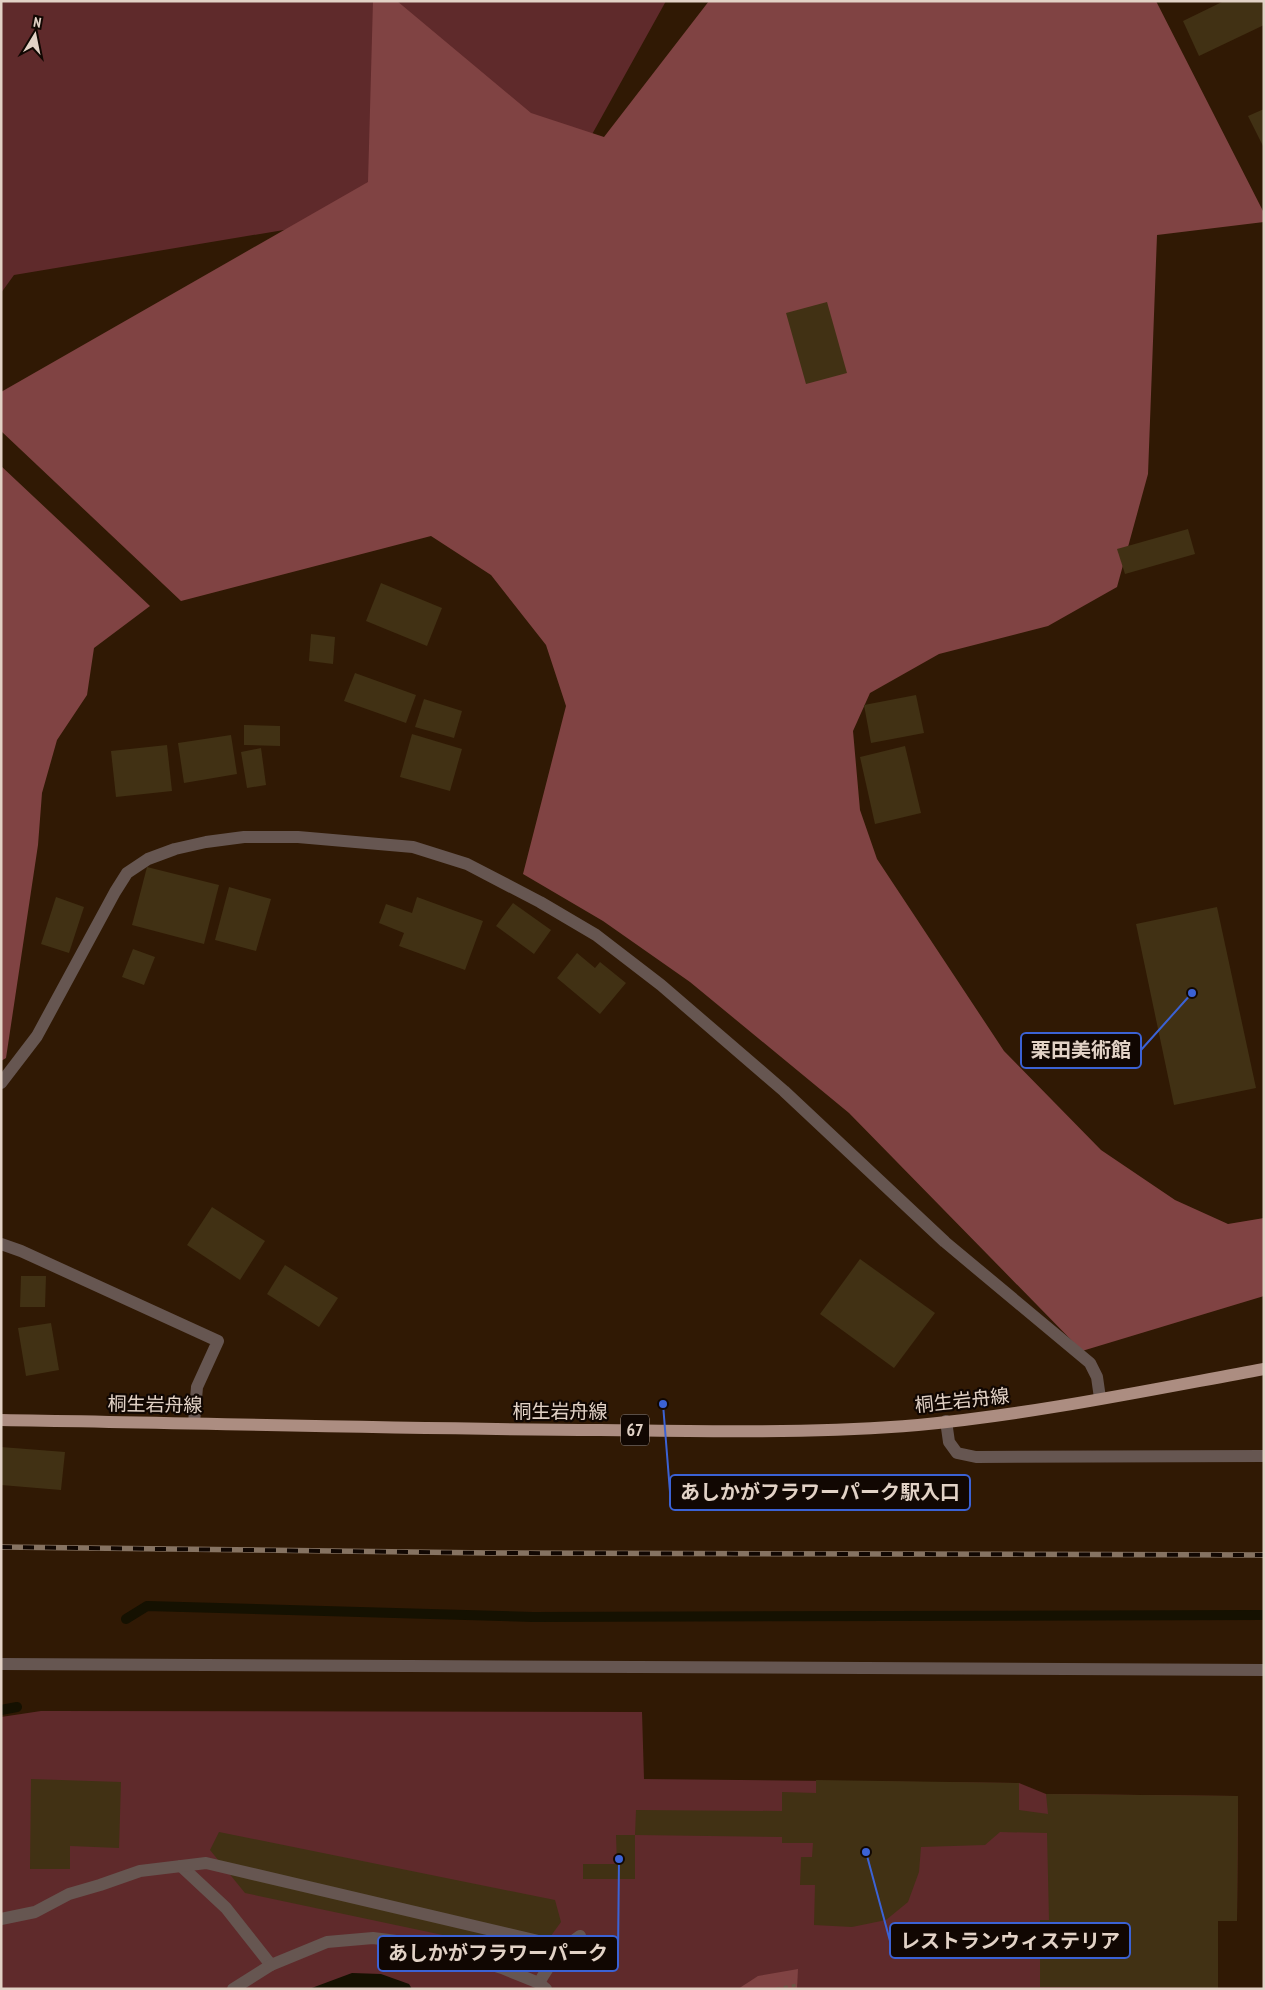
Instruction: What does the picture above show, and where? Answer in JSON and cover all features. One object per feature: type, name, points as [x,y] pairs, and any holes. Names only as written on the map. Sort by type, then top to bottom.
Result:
[{"type":"main road","name":"桐生岩舟線","points":[[1,1420],[528,1430],[743,1431],[868,1428],[1036,1410],[1264,1369]]},
{"type":"street","points":[[1,1083],[37,1036],[123,879],[127,873],[148,859],[175,849],[244,836],[298,837],[413,847],[467,864],[540,902],[596,935],[661,985],[784,1091],[945,1242],[1090,1363],[1097,1377],[1100,1398]]},
{"type":"street","points":[[1,1244],[21,1250],[218,1340],[197,1387],[194,1423]]},
{"type":"street","points":[[946,1421],[949,1442],[957,1454],[976,1457],[1264,1456]]},
{"type":"street","points":[[1,1664],[1263,1670]]},
{"type":"street","points":[[1,1919],[35,1912],[69,1894],[140,1871],[206,1863],[564,1947]]},
{"type":"street","points":[[181,1866],[226,1908],[271,1965]]},
{"type":"street","points":[[233,1989],[271,1965],[327,1942],[373,1938],[426,1945],[502,1968],[543,1986],[550,1963],[564,1947],[580,1936]]},
{"type":"path","points":[[776,1989],[797,1986]]},
{"type":"shaded area","points":[[1,1],[666,1],[565,183],[14,275],[1,293]]},
{"type":"shaded area","points":[[373,1],[397,1],[531,113],[604,137],[709,1],[1156,1],[1264,213],[1264,222],[1157,235],[1148,474],[1117,587],[1048,626],[939,654],[870,693],[853,731],[860,810],[877,859],[1004,1051],[1101,1150],[1175,1200],[1228,1224],[1264,1218],[1264,1296],[1082,1351],[849,1113],[690,982],[603,921],[523,874],[566,706],[546,645],[491,575],[431,536],[181,601],[1,431],[1,392],[368,182]]},
{"type":"shaded area","points":[[1,466],[150,606],[94,648],[87,695],[57,740],[42,793],[38,845],[6,1058],[1,1061]]},
{"type":"shaded area","points":[[41,1711],[642,1712],[644,1779],[1019,1783],[1046,1794],[1238,1796],[1237,1921],[1218,1921],[1218,1989],[1,1989],[1,1717]]},
{"type":"shaded area","points":[[798,1969],[797,1989],[738,1989],[758,1976]]},
{"type":"shaded area","points":[[352,1973],[381,1974],[409,1984],[412,1989],[309,1989]]},
{"type":"building","points":[[1224,1],[1264,1],[1264,25],[1199,56],[1183,21]]},
{"type":"building","points":[[1264,109],[1264,148],[1248,116]]},
{"type":"building","points":[[827,302],[847,373],[806,384],[786,313]]},
{"type":"building","points":[[1188,529],[1195,554],[1125,574],[1117,549]]},
{"type":"building","points":[[381,583],[442,608],[427,646],[366,621]]},
{"type":"building","points":[[311,634],[335,637],[333,664],[309,661]]},
{"type":"building","points":[[355,673],[416,695],[406,723],[344,701]]},
{"type":"building","points":[[916,695],[924,733],[871,743],[864,705]]},
{"type":"building","points":[[424,699],[462,711],[454,738],[415,727]]},
{"type":"building","points":[[244,725],[280,726],[280,746],[244,745]]},
{"type":"building","points":[[412,734],[462,749],[450,791],[400,777]]},
{"type":"building","points":[[231,735],[237,774],[184,783],[178,743]]},
{"type":"building","points":[[167,745],[172,791],[116,797],[111,751]]},
{"type":"building","points":[[905,746],[921,813],[875,824],[860,757]]},
{"type":"building","points":[[261,748],[266,785],[247,788],[241,752]]},
{"type":"building","points":[[147,867],[219,885],[204,944],[132,925]]},
{"type":"building","points":[[229,887],[271,899],[256,951],[215,940]]},
{"type":"building","points":[[56,897],[84,907],[69,953],[41,944]]},
{"type":"building","points":[[417,897],[483,921],[465,970],[399,946],[404,933],[379,923],[386,904],[412,913]]},
{"type":"building","points":[[513,903],[551,930],[534,954],[496,926]]},
{"type":"building","points":[[1217,907],[1256,1088],[1174,1105],[1136,924]]},
{"type":"building","points":[[133,949],[155,957],[144,985],[122,977]]},
{"type":"building","points":[[577,953],[595,968],[600,962],[626,983],[600,1014],[557,978]]},
{"type":"building","points":[[212,1207],[265,1241],[240,1280],[187,1245]]},
{"type":"building","points":[[860,1259],[935,1313],[894,1368],[820,1314]]},
{"type":"building","points":[[285,1265],[338,1298],[319,1327],[267,1294]]},
{"type":"building","points":[[21,1276],[46,1276],[45,1307],[20,1307]]},
{"type":"building","points":[[51,1323],[59,1370],[26,1376],[18,1328]]},
{"type":"building","points":[[1,1447],[65,1452],[61,1490],[1,1485]]},
{"type":"building","points":[[31,1779],[121,1782],[119,1848],[70,1846],[70,1869],[30,1869]]},
{"type":"building","points":[[816,1780],[1019,1783],[1019,1810],[1048,1814],[1046,1794],[1238,1796],[1237,1921],[1218,1921],[1218,1988],[1040,1987],[1040,1920],[1049,1920],[1047,1833],[1000,1832],[985,1845],[921,1847],[919,1872],[908,1902],[886,1920],[852,1927],[814,1925],[815,1885],[800,1885],[801,1857],[812,1857],[813,1843],[782,1843],[782,1837],[635,1835],[636,1810],[782,1811],[782,1792],[816,1793]]},
{"type":"building","points":[[219,1832],[555,1900],[561,1922],[537,1955],[245,1893],[210,1850]]},
{"type":"building","points":[[616,1835],[635,1835],[635,1879],[583,1879],[583,1864],[617,1864]]},
{"type":"waterway","points":[[126,1619],[147,1606],[533,1617],[1264,1615]]},
{"type":"waterway","points":[[1,1710],[17,1707]]},
{"type":"railway","points":[[1,1547],[491,1553],[1264,1555]]},
{"type":"place","name":"栗田美術館","points":[[1192,993]]},
{"type":"place","name":"あしかがフラワーパーク駅入口","points":[[663,1404]]},
{"type":"place","name":"レストランウィステリア","points":[[866,1852]]},
{"type":"place","name":"あしかがフラワーパーク","points":[[619,1859]]}]
